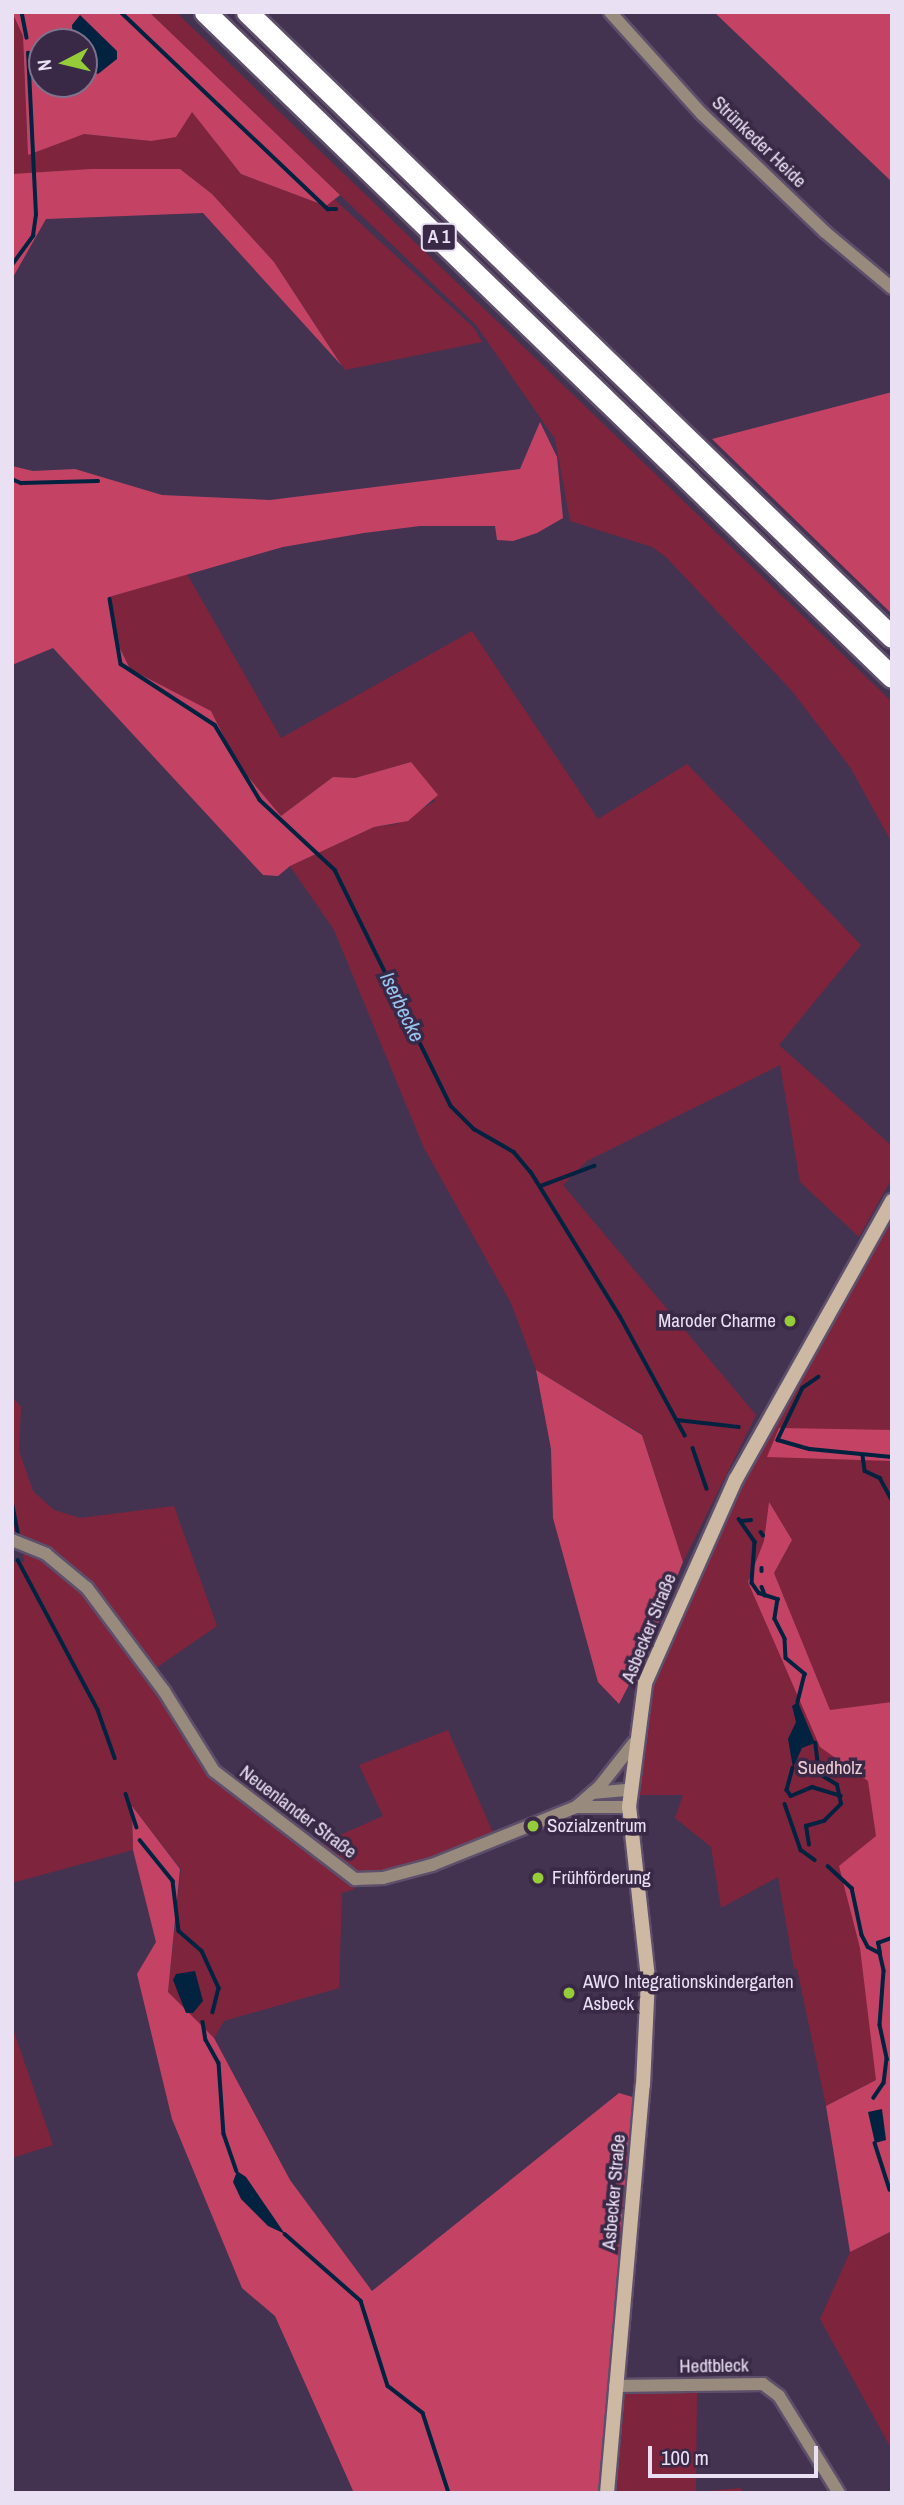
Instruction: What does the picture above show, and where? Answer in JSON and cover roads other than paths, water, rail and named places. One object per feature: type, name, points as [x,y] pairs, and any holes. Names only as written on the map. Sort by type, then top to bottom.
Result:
[{"type":"highway","name":"A 1","points":[[205,12],[672,461],[892,677]]},
{"type":"highway","name":"A 1","points":[[247,12],[892,638]]},
{"type":"main road","name":"Asbecker Straße","points":[[607,2493],[643,2085],[648,1978],[629,1790],[645,1683],[666,1629],[736,1479],[892,1201]]},
{"type":"street","name":"Strünkeder Heide","points":[[610,12],[711,122],[825,232],[892,288]]},
{"type":"street","name":"Neuenlander Straße","points":[[12,1540],[46,1554],[87,1588],[164,1691],[214,1771],[355,1879],[383,1878],[432,1865],[576,1807],[592,1793],[634,1743]]},
{"type":"street","points":[[592,1793],[629,1790]]},
{"type":"street","name":"Neuenlander Straße","points":[[576,1807],[629,1807]]},
{"type":"street","name":"Hedtbleck","points":[[615,2386],[763,2384],[779,2396],[839,2493]]},
{"type":"water","points":[[80,15],[93,28],[72,28]]},
{"type":"water","points":[[98,33],[117,51],[117,59],[98,74]]},
{"type":"water","points":[[798,1702],[815,1743],[802,1748],[793,1768],[788,1739],[796,1722],[792,1706]]},
{"type":"water","points":[[195,1971],[203,2001],[193,2013],[186,2013],[173,1980],[176,1974]]},
{"type":"water","points":[[882,2109],[886,2140],[875,2143],[868,2112]]},
{"type":"water","points":[[237,2171],[246,2177],[285,2234],[268,2226],[241,2199],[233,2182]]},
{"type":"waterway","points":[[22,12],[27,38]]},
{"type":"waterway","points":[[121,12],[328,209],[336,209]]},
{"type":"waterway","points":[[12,265],[33,236],[36,215],[30,98]]},
{"type":"waterway","name":"Iserbecke","points":[[12,479],[21,483],[98,481]]},
{"type":"waterway","name":"Iserbecke","points":[[110,599],[121,664],[215,725],[260,800],[335,870],[451,1106],[474,1129],[514,1152],[531,1172],[620,1316],[685,1435]]},
{"type":"waterway","points":[[541,1186],[594,1166]]},
{"type":"waterway","points":[[819,1377],[803,1388],[778,1440],[810,1449],[892,1457]]},
{"type":"waterway","points":[[677,1420],[739,1427]]},
{"type":"waterway","name":"Iserbecke","points":[[693,1448],[707,1489]]},
{"type":"waterway","points":[[863,1456],[865,1471],[880,1478],[892,1500]]},
{"type":"waterway","points":[[12,1501],[18,1532]]},
{"type":"waterway","name":"Iserbecke","points":[[739,1519],[755,1542],[752,1583],[759,1593],[778,1599],[775,1619],[785,1639],[786,1658],[805,1674],[798,1702]]},
{"type":"waterway","points":[[742,1521],[751,1520]]},
{"type":"waterway","points":[[18,1560],[98,1710],[115,1758]]},
{"type":"waterway","name":"Iserbecke","points":[[762,1587],[765,1595]]},
{"type":"waterway","points":[[809,1845],[806,1826],[824,1821],[841,1804],[837,1785],[819,1774],[815,1743]]},
{"type":"waterway","points":[[793,1768],[787,1790],[791,1796],[812,1787],[841,1796]]},
{"type":"waterway","points":[[126,1794],[137,1827]]},
{"type":"waterway","name":"Iserbecke","points":[[785,1804],[801,1850],[815,1860]]},
{"type":"waterway","points":[[140,1840],[173,1881],[179,1931],[202,1951],[219,1988],[213,2012]]},
{"type":"waterway","name":"Iserbecke","points":[[828,1866],[852,1888],[862,1935],[868,1947],[880,1953],[884,1971],[880,2025],[887,2059],[884,2083],[874,2098]]},
{"type":"waterway","points":[[880,1953],[878,1943],[892,1938]]},
{"type":"waterway","points":[[203,2022],[206,2040],[219,2063],[224,2134],[237,2171]]},
{"type":"waterway","name":"Iserbecke","points":[[875,2143],[890,2190]]},
{"type":"waterway","points":[[285,2234],[361,2301],[388,2386],[423,2413],[449,2493]]},
{"type":"place","name":"Maroder Charme","points":[[790,1321]]},
{"type":"place","name":"Sozialzentrum","points":[[533,1826]]},
{"type":"place","name":"Frühförderung","points":[[538,1878]]},
{"type":"place","name":"AWO Integrationskindergarten Asbeck","points":[[569,1993]]},
{"type":"park label","name":"Suedholz","points":[[830,1768]]}]
